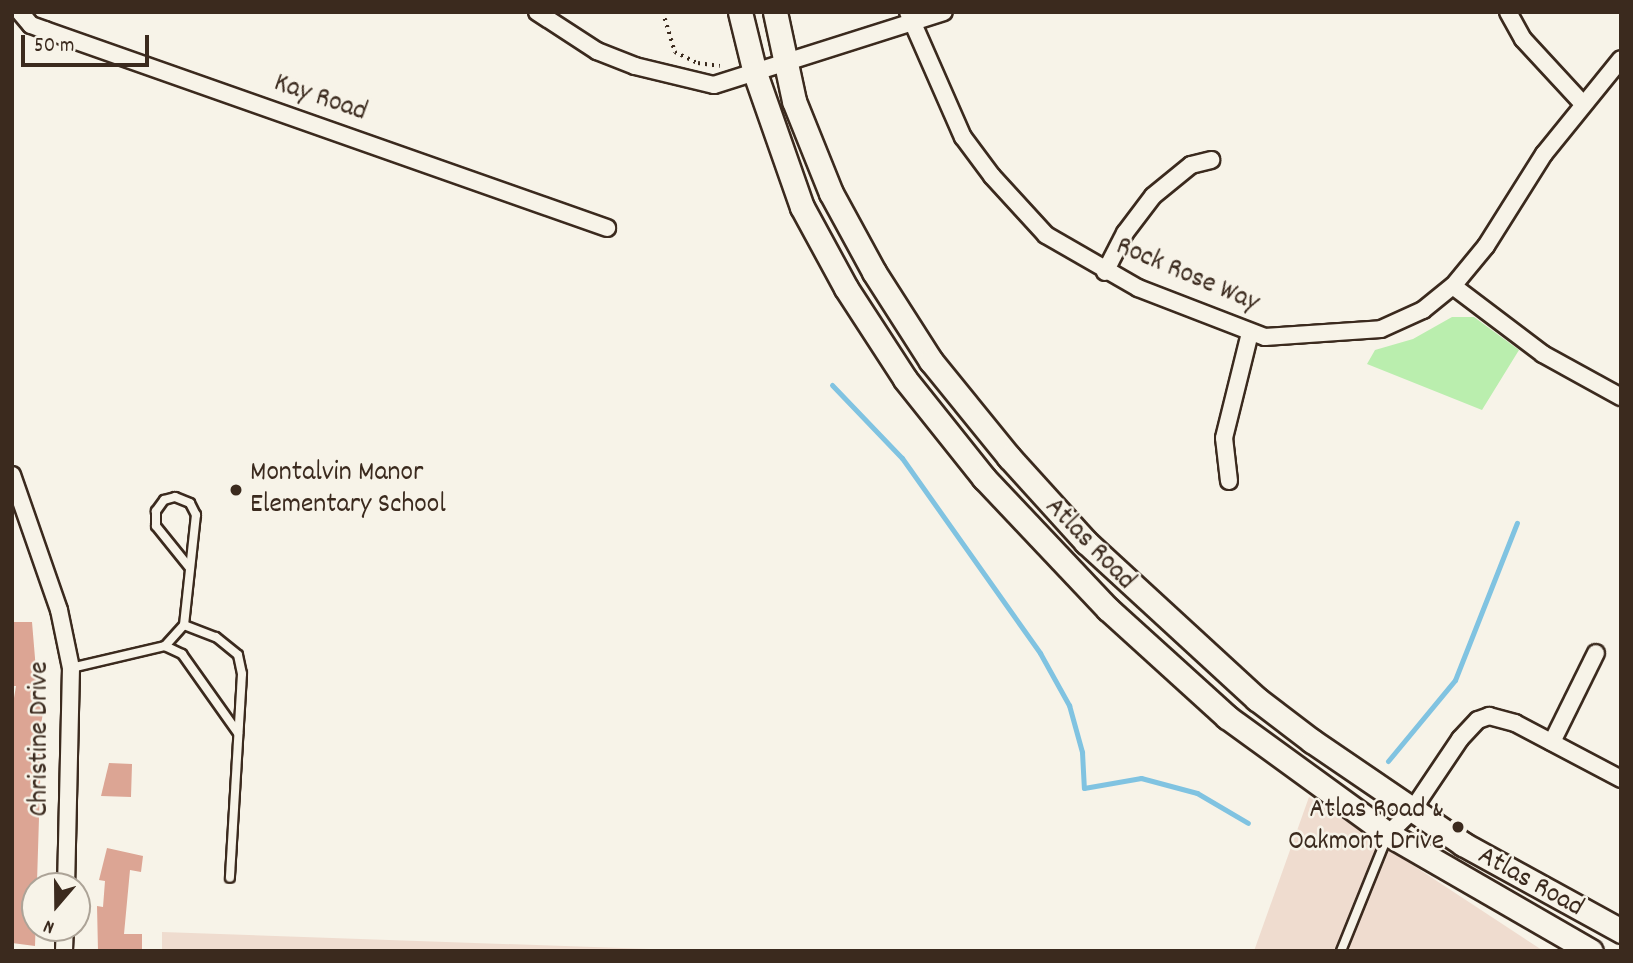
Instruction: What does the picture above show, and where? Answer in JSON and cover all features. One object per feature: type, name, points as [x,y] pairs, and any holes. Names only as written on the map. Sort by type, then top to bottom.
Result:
[{"type":"street","name":"Kay Road","points":[[20,12],[31,25],[607,228]]},
{"type":"street","points":[[537,12],[597,51],[635,66],[714,85],[785,64],[909,17],[944,12]]},
{"type":"street","name":"Atlas Road","points":[[740,12],[747,75],[802,207],[846,288],[905,379],[984,478],[1099,600],[1227,717],[1388,834],[1591,951]]},
{"type":"street","name":"Atlas Road","points":[[775,12],[785,64],[803,124],[858,245],[931,361],[1009,457],[1129,586],[1257,699],[1411,812],[1621,931]]},
{"type":"street","points":[[1508,12],[1523,39],[1582,103]]},
{"type":"street","name":"Rock Rose Way","points":[[909,17],[946,106],[992,176],[1046,235],[1105,272],[1250,333],[1298,337],[1381,330],[1423,310],[1453,286],[1582,103],[1621,59]]},
{"type":"street","points":[[1105,272],[1125,233],[1153,196],[1191,165],[1211,160]]},
{"type":"street","points":[[1453,286],[1543,354],[1621,397]]},
{"type":"street","points":[[1229,481],[1224,438],[1250,333]]},
{"type":"street","name":"Christine Drive","points":[[12,475],[59,610],[71,668],[66,872]]},
{"type":"street","points":[[1552,742],[1596,653]]},
{"type":"street","points":[[1388,834],[1411,812],[1478,720],[1498,716],[1621,779]]},
{"type":"lane","points":[[71,668],[165,646],[184,625],[197,515],[190,503],[175,497],[164,500],[156,511],[156,526],[189,566]]},
{"type":"lane","points":[[184,625],[216,637],[238,655],[242,674],[230,878]]},
{"type":"lane","points":[[165,646],[182,654],[238,733]]},
{"type":"lane","points":[[1341,951],[1388,834]]},
{"type":"path","points":[[663,12],[675,52],[698,63],[725,66],[734,60],[747,75]]},
{"type":"shaded area","points":[[1309,797],[1542,950],[1545,951],[1254,951]]},
{"type":"shaded area","points":[[162,932],[707,951],[162,951]]},
{"type":"green space","points":[[1452,317],[1474,317],[1519,350],[1482,410],[1367,364],[1375,350],[1413,339]]},
{"type":"building","points":[[12,622],[32,622],[39,706],[44,707],[36,754],[41,754],[37,872],[21,872],[21,942],[35,942],[35,946],[12,943],[12,710],[16,686],[12,686]]},
{"type":"building","points":[[109,763],[132,764],[131,797],[101,796]]},
{"type":"building","points":[[107,848],[143,856],[141,872],[130,870],[124,934],[142,934],[142,951],[98,951],[97,906],[103,907],[105,881],[99,880]]},
{"type":"waterway","points":[[832,385],[902,458],[1040,653],[1069,705],[1082,752],[1084,788],[1141,778],[1197,793],[1248,823]]},
{"type":"waterway","points":[[1388,761],[1455,680],[1517,523]]},
{"type":"place","name":"Montalvin Manor Elementary School","points":[[236,490]]},
{"type":"place","name":"Atlas Road & Oakmont Drive","points":[[1458,827]]}]
